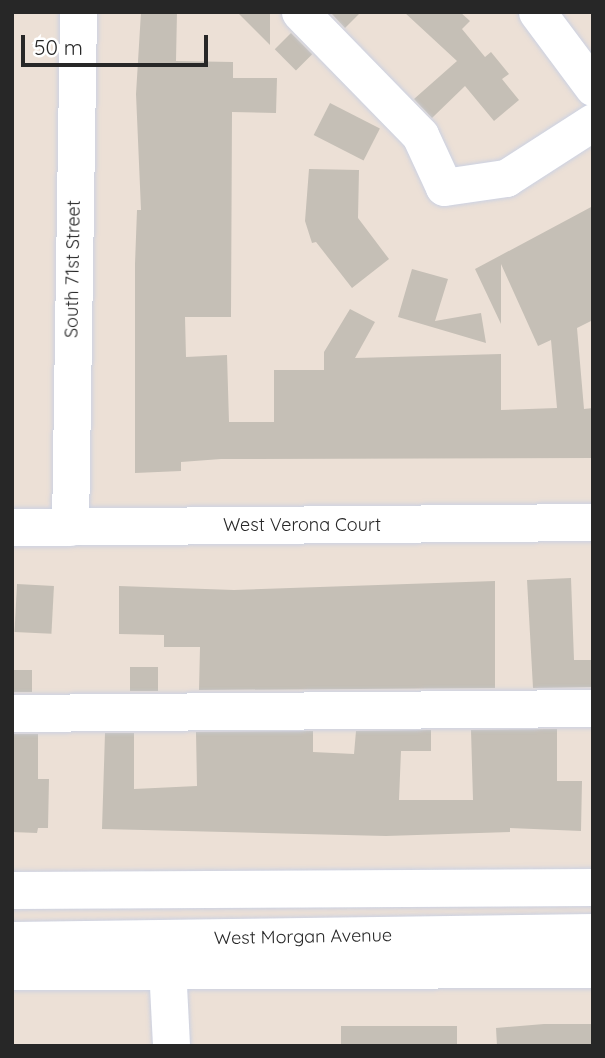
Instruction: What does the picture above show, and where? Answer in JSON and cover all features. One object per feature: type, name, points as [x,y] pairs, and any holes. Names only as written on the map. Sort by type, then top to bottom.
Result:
[{"type":"street","name":"South 71st Street","points":[[70,527],[78,12]]},
{"type":"street","points":[[300,12],[420,135],[444,187],[506,178],[593,122]]},
{"type":"street","points":[[537,12],[593,87]]},
{"type":"street","name":"West Verona Court","points":[[12,527],[593,522]]},
{"type":"street","points":[[12,713],[593,708]]},
{"type":"street","points":[[12,890],[593,887]]},
{"type":"street","points":[[164,889],[171,1046]]},
{"type":"street","name":"West Morgan Avenue","points":[[23,956],[167,955],[593,932]]},
{"type":"street","points":[[167,955],[593,969]]},
{"type":"building","points":[[141,12],[177,12],[176,61],[233,62],[233,78],[277,78],[276,113],[232,112],[231,317],[185,317],[186,357],[227,355],[229,422],[274,422],[274,370],[324,370],[324,352],[350,309],[375,322],[355,358],[501,354],[501,410],[557,408],[551,340],[538,346],[501,264],[501,324],[475,269],[593,206],[593,320],[577,328],[584,409],[593,408],[593,458],[221,459],[181,462],[181,471],[135,473],[135,264],[137,210],[141,210],[136,94]]},
{"type":"building","points":[[237,12],[270,12],[270,45]]},
{"type":"building","points":[[330,12],[361,12],[345,28]]},
{"type":"building","points":[[404,12],[460,12],[470,21],[462,29],[485,57],[491,52],[509,74],[502,79],[519,100],[494,121],[465,86],[432,118],[414,99],[457,61]]},
{"type":"building","points":[[291,33],[312,54],[296,70],[275,49]]},
{"type":"building","points":[[330,103],[380,128],[364,160],[314,135]]},
{"type":"building","points":[[309,169],[359,170],[358,218],[389,259],[352,288],[316,242],[312,243],[305,221]]},
{"type":"building","points":[[412,269],[448,279],[435,321],[481,313],[486,343],[398,317]]},
{"type":"building","points":[[571,578],[574,660],[593,660],[593,687],[533,688],[527,580]]},
{"type":"building","points":[[495,581],[495,688],[199,690],[200,647],[164,647],[164,635],[119,634],[119,586],[234,590]]},
{"type":"building","points":[[17,584],[54,586],[51,634],[14,632]]},
{"type":"building","points":[[130,667],[158,667],[158,691],[130,691]]},
{"type":"building","points":[[12,670],[32,670],[32,692],[12,692]]},
{"type":"building","points":[[557,729],[557,781],[582,781],[581,831],[510,828],[510,832],[386,836],[102,829],[105,733],[134,733],[134,789],[197,786],[196,732],[313,731],[313,752],[354,754],[356,731],[431,730],[431,751],[401,751],[399,800],[473,800],[471,730]]},
{"type":"building","points":[[12,734],[38,734],[38,779],[49,779],[48,828],[38,828],[37,833],[12,832]]},
{"type":"building","points":[[593,1024],[593,1046],[497,1046],[496,1028]]},
{"type":"building","points":[[341,1026],[457,1026],[457,1046],[341,1046]]}]
